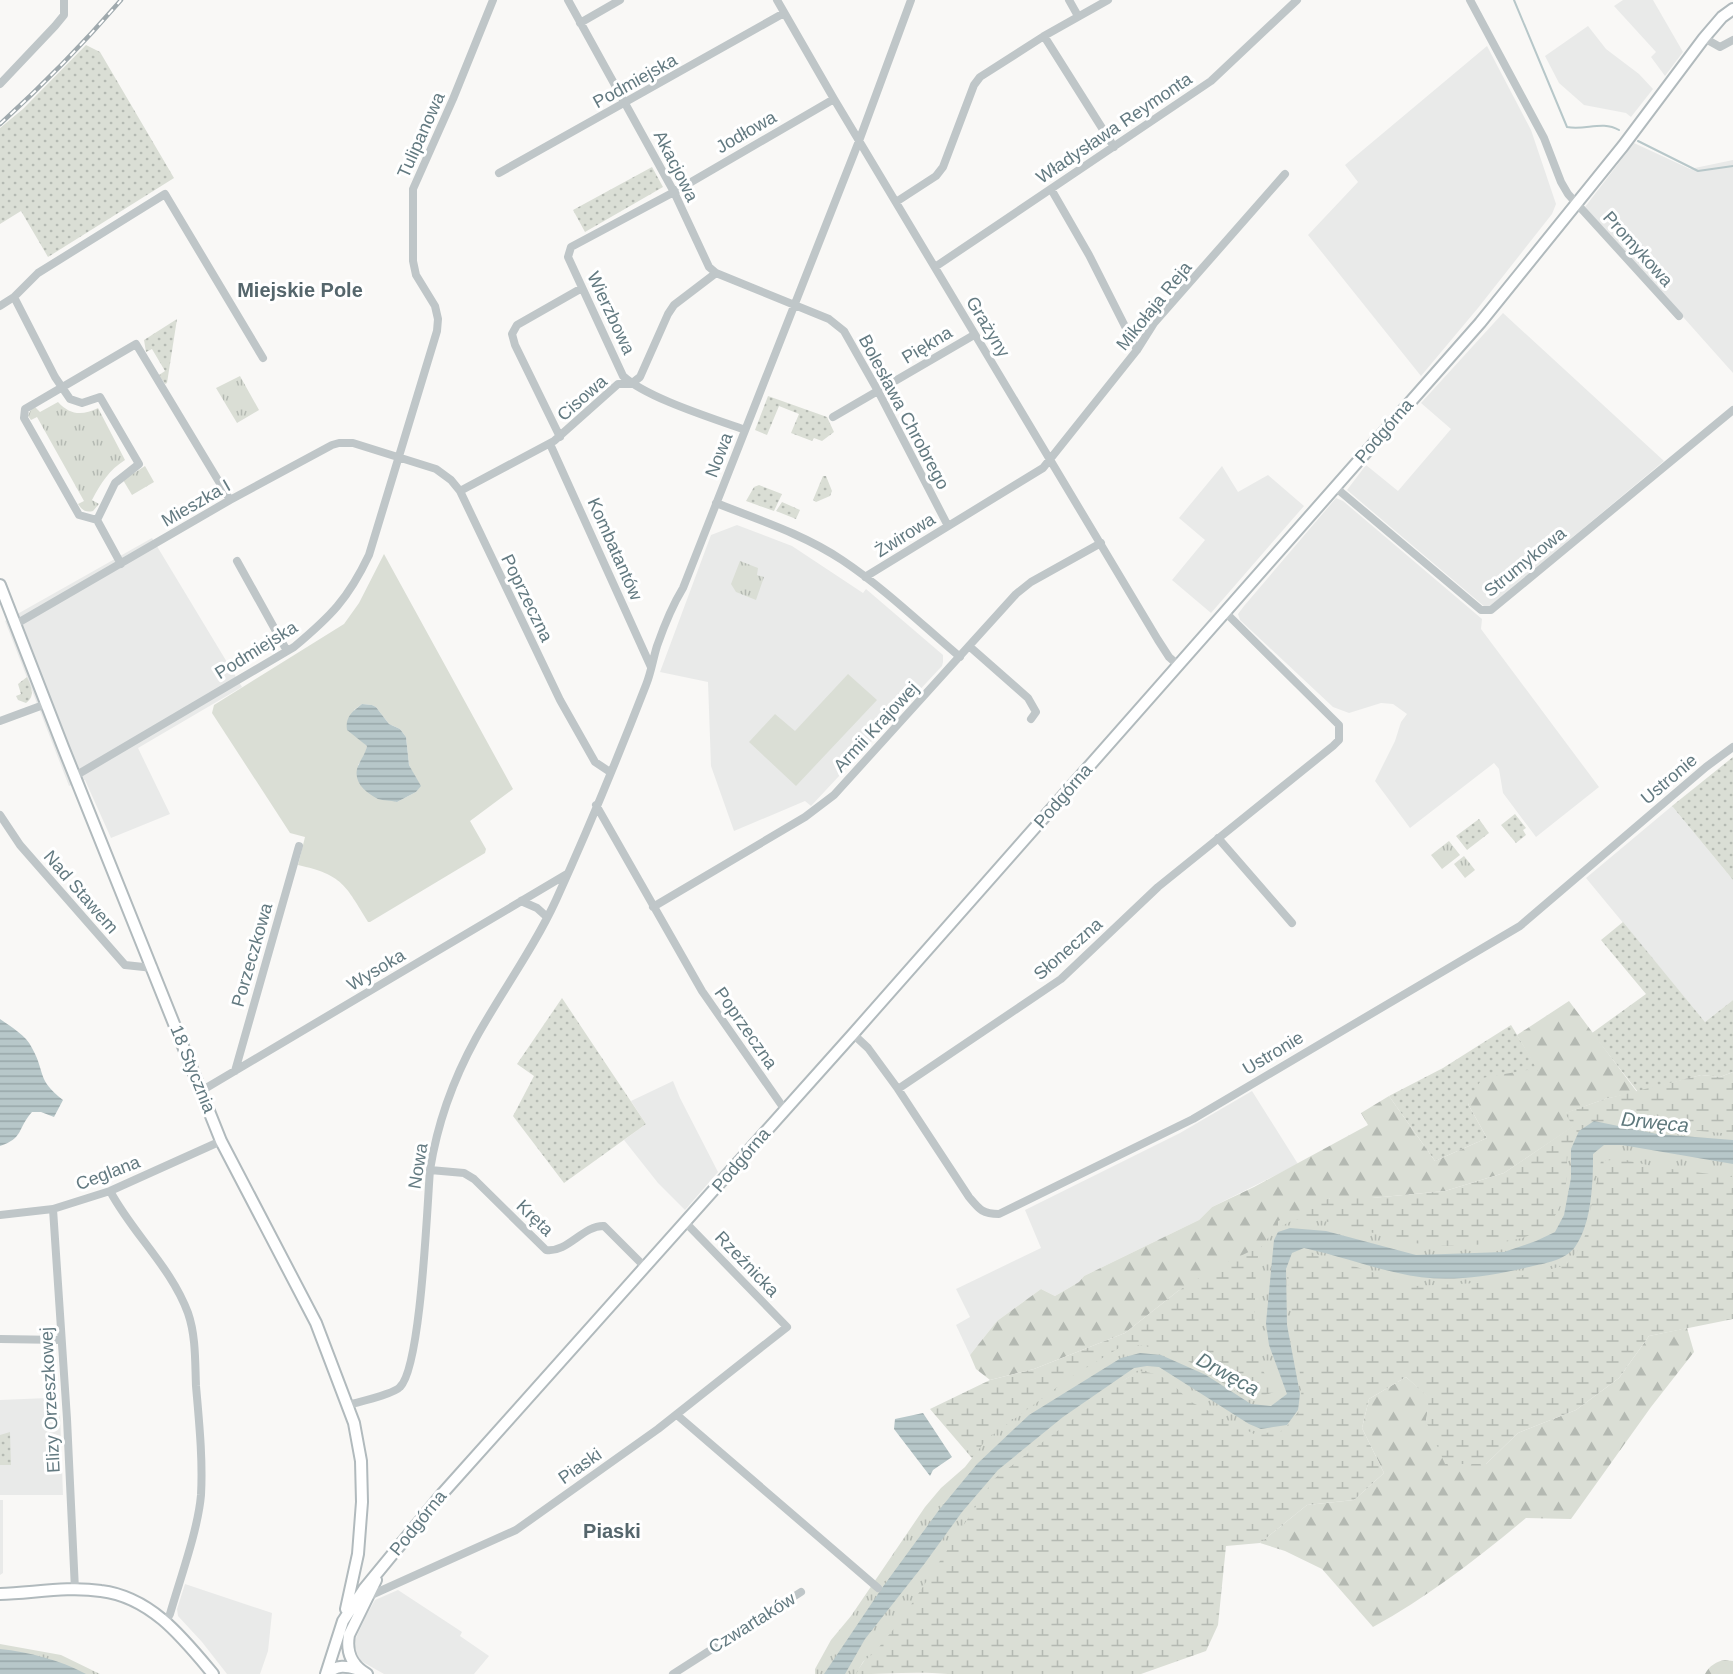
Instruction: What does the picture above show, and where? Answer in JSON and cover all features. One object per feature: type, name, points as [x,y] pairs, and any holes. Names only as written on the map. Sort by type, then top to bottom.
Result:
[{"type":"main road","name":"Podgórna","points":[[366,1597],[379,1572],[442,1494],[1226,613],[1480,322],[1672,82],[1704,38],[1722,17],[1733,9]]},
{"type":"main road","name":"18 Stycznia","points":[[0,585],[221,1141],[316,1323],[348,1405],[356,1431],[362,1476],[362,1502],[358,1554],[343,1621]]},
{"type":"main road","name":"18 Stycznia","points":[[358,1554],[366,1597]]},
{"type":"main road","points":[[0,1594],[101,1590],[120,1594],[140,1604],[166,1622],[213,1674]]},
{"type":"main road","points":[[327,1674],[343,1621],[366,1597]]},
{"type":"main road","points":[[363,1672],[349,1656],[347,1644],[366,1597]]},
{"type":"main road","points":[[327,1674],[332,1669],[346,1666],[363,1672]]},
{"type":"street","points":[[0,84],[55,27],[63,15],[64,0]]},
{"type":"street","name":"Tulipanowa","points":[[400,457],[437,331],[438,320],[435,306],[416,275],[413,261],[413,189],[494,0]]},
{"type":"street","name":"Akacjowa","points":[[568,0],[674,192],[709,267],[716,273]]},
{"type":"street","points":[[580,23],[620,0]]},
{"type":"street","name":"Grażyny","points":[[777,0],[974,335],[1168,657],[1178,665]]},
{"type":"street","name":"Nowa","points":[[348,1405],[401,1387],[406,1376],[415,1342],[421,1300],[433,1150],[462,1065],[547,917],[567,874],[647,682],[668,617],[683,588],[859,141],[911,0]]},
{"type":"street","points":[[1069,0],[1078,16]]},
{"type":"street","points":[[896,202],[936,176],[943,167],[974,85],[980,77],[1044,36],[1108,0]]},
{"type":"street","name":"Władysława Reymonta","points":[[935,267],[1211,81],[1297,0]]},
{"type":"street","points":[[1470,0],[1545,138],[1561,182],[1576,202]]},
{"type":"street","name":"Podmiejska","points":[[499,173],[784,13]]},
{"type":"street","points":[[1044,36],[1114,147]]},
{"type":"street","points":[[1704,38],[1720,47],[1733,40]]},
{"type":"street","name":"Jodłowa","points":[[674,192],[834,99]]},
{"type":"street","name":"Mikołaja Reja","points":[[1050,460],[1137,350],[1154,323],[1285,174]]},
{"type":"street","points":[[1051,189],[1089,255],[1137,350]]},
{"type":"street","name":"Wierzbowa","points":[[631,384],[623,376],[568,256],[571,248],[674,192]]},
{"type":"street","points":[[0,306],[14,297],[38,273],[165,194],[263,358]]},
{"type":"street","name":"Promykowa","points":[[1576,202],[1679,316]]},
{"type":"street","points":[[716,273],[794,305]]},
{"type":"street","name":"Cisowa","points":[[459,491],[550,444],[618,384],[631,384],[640,377],[668,314],[675,305],[716,273]]},
{"type":"street","points":[[560,437],[515,345],[512,334],[517,325],[582,288]]},
{"type":"street","points":[[14,297],[55,377],[70,399],[76,403],[92,401],[100,397],[139,464],[115,483],[97,520]]},
{"type":"street","name":"Bolesława Chrobrego","points":[[794,305],[829,319],[844,331],[948,526]]},
{"type":"street","name":"Piękna","points":[[833,417],[974,335]]},
{"type":"street","points":[[121,564],[97,520],[79,515],[24,418],[25,409],[136,344],[230,500]]},
{"type":"street","points":[[631,384],[745,430]]},
{"type":"street","name":"Strumykowa","points":[[1335,487],[1481,610],[1491,610],[1733,410]]},
{"type":"street","name":"Mieszka I","points":[[16,624],[230,500],[339,443],[353,443],[400,457]]},
{"type":"street","name":"Kombatantów","points":[[550,444],[651,667]]},
{"type":"street","name":"Poprzeczna","points":[[400,457],[436,469],[452,480],[560,700],[595,762],[610,772]]},
{"type":"street","name":"Podmiejska","points":[[75,776],[287,651],[324,622],[343,601],[369,555],[400,457]]},
{"type":"street","name":"Żwirowa","points":[[865,577],[1043,468],[1050,460]]},
{"type":"street","points":[[716,503],[792,532],[841,559],[960,657]]},
{"type":"street","name":"Armii Krajowej","points":[[653,907],[805,817],[834,795],[1016,594],[1031,582],[1101,543]]},
{"type":"street","points":[[237,561],[287,651]]},
{"type":"street","name":"Słoneczna","points":[[898,1089],[1061,979],[1158,887],[1339,740],[1339,725],[1226,613]]},
{"type":"street","points":[[969,646],[1028,698],[1036,712],[1031,719]]},
{"type":"street","points":[[0,721],[46,704]]},
{"type":"street","name":"Ustronie","points":[[853,1034],[868,1048],[898,1089],[969,1197],[988,1214],[999,1214],[1193,1119],[1520,926],[1706,767],[1733,747]]},
{"type":"street","name":"Poprzeczna","points":[[596,805],[702,991],[785,1110]]},
{"type":"street","name":"Nad Stawem","points":[[0,815],[20,845],[125,964],[153,968]]},
{"type":"street","points":[[1218,838],[1292,923]]},
{"type":"street","name":"Porzeczkowa","points":[[235,1071],[299,846]]},
{"type":"street","name":"Wysoka","points":[[201,1091],[567,874]]},
{"type":"street","points":[[521,902],[537,908],[547,917]]},
{"type":"street","name":"Ceglana","points":[[0,1215],[53,1209],[110,1191],[221,1141]]},
{"type":"street","name":"Kręta","points":[[430,1170],[464,1173],[474,1179],[546,1250],[555,1250],[595,1227],[604,1226],[645,1267]]},
{"type":"street","points":[[110,1191],[118,1206],[171,1277],[189,1315],[194,1340],[201,1496],[166,1622]]},
{"type":"street","name":"Elizy Orzeszkowej","points":[[53,1209],[75,1590]]},
{"type":"street","name":"Rzeźnicka","points":[[685,1222],[787,1327]]},
{"type":"street","name":"Piaski","points":[[366,1597],[516,1530],[677,1414],[787,1327]]},
{"type":"street","points":[[0,1339],[61,1340]]},
{"type":"street","points":[[677,1414],[878,1588]]},
{"type":"street","name":"Czwartaków","points":[[673,1674],[801,1592]]},
{"type":"shaded area","points":[[1623,0],[1653,0],[1683,52],[1665,76],[1651,57],[1656,52],[1614,6]]},
{"type":"shaded area","points":[[1588,26],[1606,49],[1639,74],[1653,89],[1631,117],[1626,113],[1584,105],[1559,83],[1545,56]]},
{"type":"shaded area","points":[[1487,46],[1531,130],[1556,204],[1552,214],[1421,376],[1308,235],[1358,182],[1345,165]]},
{"type":"shaded area","points":[[1634,143],[1690,169],[1733,160],[1733,373],[1585,207]]},
{"type":"shaded area","points":[[1503,313],[1664,461],[1490,606],[1485,607],[1347,490],[1366,465],[1398,491],[1451,429],[1421,403]]},
{"type":"shaded area","points":[[1222,466],[1238,492],[1268,475],[1304,506],[1211,613],[1172,580],[1205,540],[1179,518]]},
{"type":"shaded area","points":[[1336,498],[1343,501],[1482,619],[1481,629],[1599,787],[1536,837],[1503,793],[1499,769],[1494,763],[1410,828],[1375,781],[1395,741],[1401,722],[1407,714],[1393,704],[1381,703],[1349,713],[1333,707],[1240,620],[1238,614],[1244,606]]},
{"type":"shaded area","points":[[737,525],[792,546],[863,593],[866,589],[943,655],[943,662],[942,666],[811,806],[805,801],[734,831],[711,766],[708,682],[660,672],[711,535]]},
{"type":"shaded area","points":[[152,538],[242,687],[138,748],[170,814],[111,838],[85,780],[69,786],[5,621]]},
{"type":"shaded area","points":[[362,704],[376,707],[389,724],[400,729],[406,737],[409,765],[421,786],[416,792],[397,802],[374,797],[365,791],[357,779],[357,769],[367,746],[347,730],[347,722],[350,715]]},
{"type":"shaded area","points":[[1672,806],[1733,880],[1733,1000],[1705,1022],[1586,878]]},
{"type":"shaded area","points":[[0,1019],[26,1039],[45,1081],[63,1100],[54,1117],[41,1112],[32,1112],[17,1136],[0,1146]]},
{"type":"shaded area","points":[[673,1081],[718,1172],[685,1210],[658,1183],[624,1140],[646,1124],[631,1101]]},
{"type":"shaded area","points":[[1252,1091],[1298,1164],[1212,1207],[1199,1220],[1084,1276],[1079,1282],[1055,1296],[1041,1289],[997,1321],[970,1355],[956,1325],[970,1317],[956,1289],[1041,1248],[1025,1210],[1180,1133]]},
{"type":"shaded area","points":[[1594,1121],[1657,1134],[1733,1140],[1733,1164],[1622,1145],[1604,1145],[1593,1154],[1592,1189],[1588,1214],[1581,1237],[1575,1247],[1571,1252],[1554,1261],[1513,1271],[1464,1278],[1431,1278],[1386,1270],[1304,1248],[1292,1253],[1286,1269],[1287,1325],[1300,1394],[1298,1410],[1287,1425],[1261,1429],[1249,1424],[1159,1367],[1134,1368],[1063,1417],[998,1470],[962,1512],[865,1639],[845,1674],[824,1674],[882,1588],[939,1510],[977,1464],[1029,1415],[1121,1358],[1140,1353],[1161,1355],[1206,1375],[1251,1404],[1271,1406],[1287,1394],[1269,1345],[1266,1323],[1274,1240],[1278,1232],[1290,1228],[1326,1231],[1416,1255],[1504,1252],[1536,1241],[1555,1232],[1564,1215],[1571,1178],[1571,1149],[1579,1131]]},
{"type":"shaded area","points":[[48,1398],[49,1411],[60,1413],[63,1495],[0,1495],[0,1400]]},
{"type":"shaded area","points":[[923,1413],[952,1457],[933,1470],[930,1476],[894,1429],[895,1419]]},
{"type":"shaded area","points":[[0,1500],[3,1500],[3,1573],[0,1575]]},
{"type":"shaded area","points":[[185,1584],[272,1613],[268,1651],[260,1674],[227,1674],[178,1616],[177,1609]]},
{"type":"shaded area","points":[[398,1590],[462,1632],[460,1636],[489,1656],[474,1674],[384,1674],[361,1661],[355,1652],[354,1642],[366,1616],[375,1600]]},
{"type":"shaded area","points":[[0,1649],[44,1657],[86,1674],[0,1674]]},
{"type":"green space","points":[[86,45],[100,52],[174,178],[48,257],[21,211],[0,224],[0,128],[23,109]]},
{"type":"green space","points":[[652,167],[663,187],[585,232],[573,210]]},
{"type":"green space","points":[[177,319],[165,384],[159,375],[165,371],[152,349],[146,352],[144,340]]},
{"type":"green space","points":[[240,376],[259,410],[237,423],[216,388]]},
{"type":"green space","points":[[768,396],[827,417],[834,432],[822,441],[814,438],[812,441],[791,433],[799,414],[779,406],[767,435],[755,430]]},
{"type":"green space","points":[[58,402],[67,410],[76,413],[98,408],[125,460],[110,473],[99,488],[92,500],[99,504],[93,511],[84,511],[78,504],[84,501],[37,417],[31,420],[28,416],[31,409],[35,407],[40,412]]},
{"type":"green space","points":[[145,466],[154,482],[132,495],[123,480]]},
{"type":"green space","points":[[823,476],[826,476],[832,491],[830,496],[816,502],[813,500]]},
{"type":"green space","points":[[759,485],[782,494],[774,511],[746,501],[754,487]]},
{"type":"green space","points":[[782,502],[800,510],[796,519],[776,511]]},
{"type":"green space","points":[[384,554],[513,789],[470,821],[486,849],[485,853],[370,922],[341,883],[325,873],[298,865],[305,837],[290,833],[212,713],[214,705],[344,624],[359,603]],"holes":[[[362,704],[372,705],[389,724],[400,729],[406,737],[409,765],[420,786],[416,792],[397,802],[390,799],[358,765],[365,755],[367,746],[361,740],[354,710]]]},
{"type":"green space","points":[[740,561],[758,568],[757,575],[764,577],[756,600],[736,592],[731,584]]},
{"type":"green space","points":[[848,674],[877,700],[796,786],[749,742],[775,714],[795,731]]},
{"type":"green space","points":[[27,677],[32,694],[26,703],[18,700],[16,696],[21,694],[18,684]]},
{"type":"green space","points":[[1733,757],[1733,880],[1672,806]]},
{"type":"green space","points":[[1515,814],[1526,828],[1523,830],[1526,835],[1516,843],[1501,825]]},
{"type":"green space","points":[[1479,819],[1489,833],[1467,850],[1456,836]]},
{"type":"green space","points":[[1449,841],[1460,855],[1442,869],[1431,855]]},
{"type":"green space","points":[[1464,856],[1475,870],[1465,878],[1454,864]]},
{"type":"green space","points":[[1623,922],[1705,1022],[1733,1000],[1733,1072],[1720,1077],[1701,1075],[1638,1092],[1592,1033],[1646,994],[1601,940]]},
{"type":"green space","points":[[562,998],[646,1124],[564,1183],[513,1116],[534,1076],[517,1064]]},
{"type":"green space","points":[[1569,1001],[1637,1092],[1605,1099],[1566,1113],[1574,1126],[1504,1173],[1445,1191],[1372,1198],[1330,1198],[1278,1232],[1274,1240],[1178,1291],[1125,1333],[1034,1369],[990,1380],[976,1369],[970,1355],[997,1321],[1041,1289],[1055,1296],[1079,1282],[1084,1276],[1199,1220],[1212,1207],[1254,1187],[1368,1125],[1361,1113],[1389,1096],[1435,1161],[1487,1138],[1468,1104],[1482,1078],[1527,1070],[1538,1071],[1517,1035]]},
{"type":"green space","points":[[1511,1025],[1539,1071],[1468,1104],[1487,1138],[1435,1161],[1389,1096],[1443,1068]]},
{"type":"green space","points":[[1733,1072],[1733,1140],[1622,1126],[1564,1215],[1536,1241],[1416,1255],[1278,1232],[1278,1221],[1330,1198],[1372,1198],[1445,1191],[1504,1173],[1573,1126],[1565,1113],[1605,1099],[1701,1075],[1720,1077]]},
{"type":"green space","points":[[1607,1124],[1650,1124],[1733,1134],[1733,1177],[1656,1167],[1622,1159],[1601,1161],[1583,1244],[1566,1265],[1477,1283],[1415,1286],[1307,1251],[1294,1259],[1286,1269],[1300,1374],[1302,1407],[1283,1431],[1254,1434],[1191,1402],[1168,1380],[1156,1374],[1140,1371],[1126,1379],[994,1479],[901,1620],[875,1652],[863,1662],[856,1674],[815,1674],[815,1669],[831,1640],[851,1616],[925,1507],[941,1488],[965,1467],[986,1440],[1071,1377],[1119,1348],[1138,1345],[1161,1349],[1188,1361],[1250,1400],[1274,1392],[1274,1386],[1262,1368],[1256,1346],[1256,1279],[1261,1248],[1267,1239],[1281,1227],[1291,1221],[1317,1220],[1407,1242],[1438,1246],[1485,1244],[1522,1238],[1548,1225],[1557,1212],[1565,1189],[1567,1160],[1572,1143],[1586,1131]]},
{"type":"green space","points":[[1593,1154],[1733,1164],[1733,1319],[1649,1336],[1619,1378],[1576,1410],[1518,1433],[1486,1464],[1445,1464],[1426,1421],[1429,1398],[1406,1377],[1369,1399],[1362,1428],[1384,1473],[1354,1500],[1307,1505],[1260,1543],[1226,1546],[1218,1625],[1206,1651],[1141,1674],[855,1674],[998,1470],[1063,1417],[1147,1366],[1275,1428],[1286,1269],[1291,1253],[1304,1248],[1552,1262]]},
{"type":"green space","points":[[1274,1240],[1287,1394],[1251,1404],[1161,1355],[977,1464],[930,1409],[990,1380],[1034,1369],[1125,1333],[1178,1291],[1217,1267]]},
{"type":"green space","points":[[1687,1328],[1694,1352],[1651,1407],[1571,1519],[1526,1518],[1452,1576],[1373,1627],[1322,1569],[1285,1551],[1260,1543],[1307,1505],[1354,1500],[1384,1473],[1362,1428],[1369,1399],[1406,1377],[1430,1398],[1426,1421],[1486,1464],[1518,1433],[1576,1410],[1619,1378],[1649,1336]]},
{"type":"green space","points":[[10,1432],[11,1465],[0,1465],[0,1435]]},
{"type":"green space","points":[[0,1644],[61,1655],[100,1674],[0,1674]]},
{"type":"green space","points":[[1725,1660],[1733,1661],[1733,1674],[1705,1674],[1714,1664]]},
{"type":"waterway","points":[[1514,0],[1567,127],[1606,126],[1619,130]]},
{"type":"waterway","points":[[1638,141],[1698,171],[1733,166]]},
{"type":"railway","points":[[0,124],[62,64],[121,0]]},
{"type":"district","name":"Miejskie Pole","points":[[300,290]]},
{"type":"district","name":"Piaski","points":[[612,1531]]},
{"type":"water label","name":"Drwęca","points":[[1655,1122]]},
{"type":"water label","name":"Drwęca","points":[[1228,1374]]}]
